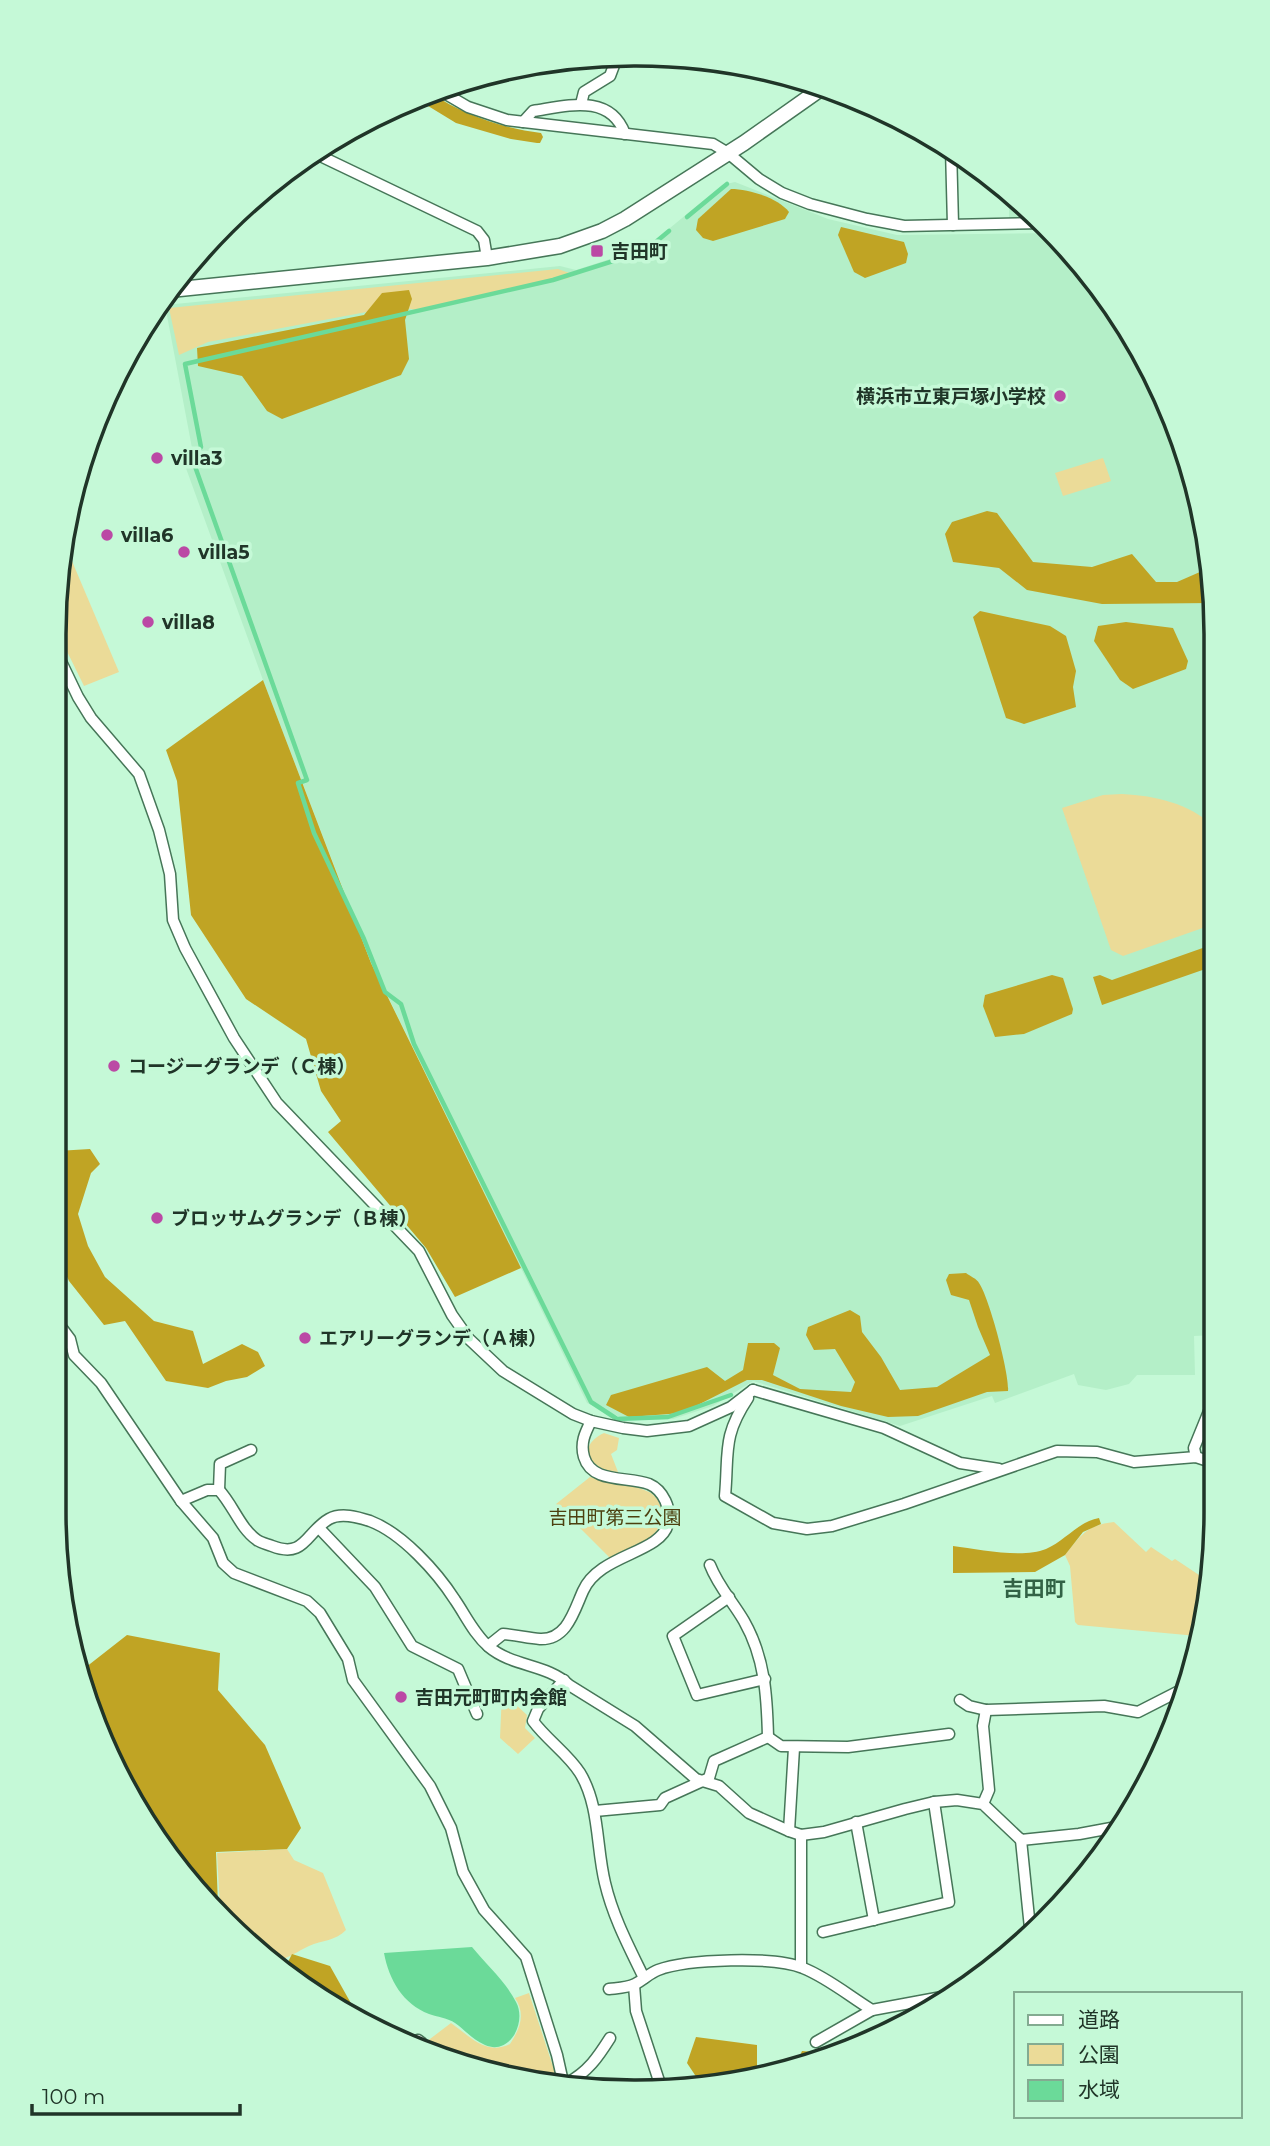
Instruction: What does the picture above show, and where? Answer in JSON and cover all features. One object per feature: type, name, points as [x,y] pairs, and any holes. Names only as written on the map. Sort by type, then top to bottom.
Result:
[{"type":"street","points":[[581,104],[584,92],[610,76],[613,67]]},
{"type":"street","points":[[184,289],[487,258],[560,246],[602,231],[645,207],[812,95]]},
{"type":"street","points":[[451,97],[468,107],[507,120],[713,144],[782,193],[810,204],[904,226],[1027,223]]},
{"type":"street","points":[[523,122],[533,111],[581,104],[612,111],[620,120],[625,134]]},
{"type":"street","points":[[325,158],[477,231],[484,240],[487,258]]},
{"type":"street","points":[[951,162],[953,225]]},
{"type":"street","points":[[66,672],[91,718],[139,774],[159,830],[170,874],[173,919],[185,948],[233,1038],[277,1103],[419,1251],[452,1315],[469,1339],[503,1371],[573,1414],[591,1421],[647,1432],[689,1426],[731,1407],[753,1390]]},
{"type":"street","points":[[66,1334],[74,1355],[101,1382],[181,1501],[212,1538],[223,1563],[234,1573],[307,1601],[320,1613],[348,1659],[353,1680],[430,1786],[451,1828],[463,1872],[471,1889],[484,1910],[526,1958],[563,2075]]},
{"type":"street","points":[[753,1390],[884,1428],[960,1463],[1003,1470]]},
{"type":"street","points":[[753,1390],[730,1430],[726,1448],[726,1496],[773,1523],[807,1529],[832,1526],[952,1489],[1057,1451],[1097,1452],[1134,1462],[1196,1457],[1204,1460]]},
{"type":"street","points":[[488,1646],[503,1634],[542,1639],[555,1637],[570,1621],[590,1577],[598,1570],[651,1543],[662,1535],[668,1526],[666,1501],[659,1490],[649,1484],[605,1476],[593,1471],[585,1461],[582,1448],[584,1435],[591,1421]]},
{"type":"street","points":[[1196,1457],[1194,1448],[1204,1424]]},
{"type":"street","points":[[251,1450],[220,1464],[219,1490],[229,1501],[241,1523],[257,1540],[281,1550],[295,1549],[329,1519],[339,1516],[357,1517],[384,1528],[431,1569],[448,1589],[475,1633],[488,1646],[501,1656],[564,1680],[635,1726],[696,1779],[719,1786],[748,1813],[801,1835],[824,1832],[934,1802],[957,1800],[983,1804],[1021,1840],[1029,1920]]},
{"type":"street","points":[[181,1501],[207,1490],[219,1490]]},
{"type":"street","points":[[319,1528],[375,1587],[412,1646],[458,1669],[477,1714]]},
{"type":"street","points":[[710,1565],[745,1623],[759,1655],[765,1679],[768,1737]]},
{"type":"street","points":[[729,1597],[673,1636],[697,1695],[765,1679]]},
{"type":"street","points":[[564,1680],[538,1709],[533,1721],[579,1772],[595,1811],[599,1856],[612,1910],[639,1982],[636,2011],[658,2079]]},
{"type":"street","points":[[960,1700],[969,1706],[986,1710],[1104,1706],[1138,1712],[1173,1694]]},
{"type":"street","points":[[983,1804],[989,1790],[983,1726],[986,1710]]},
{"type":"street","points":[[768,1737],[781,1746],[794,1748],[848,1747],[949,1734]]},
{"type":"street","points":[[595,1811],[660,1805],[665,1798],[709,1777],[714,1761],[768,1737]]},
{"type":"street","points":[[789,1831],[794,1748]]},
{"type":"street","points":[[823,1932],[949,1902],[934,1802]]},
{"type":"street","points":[[856,1822],[874,1920]]},
{"type":"street","points":[[1021,1840],[1107,1829]]},
{"type":"street","points":[[801,1835],[801,1966]]},
{"type":"street","points":[[609,1989],[639,1982],[658,1970],[705,1963],[736,1961],[801,1966],[872,2010]]},
{"type":"street","points":[[816,2042],[872,2010],[913,2006]]},
{"type":"street","points":[[578,2076],[592,2065],[610,2038]]},
{"type":"shaded area","points":[[442,101],[470,114],[512,128],[541,133],[543,137],[540,143],[511,139],[456,123],[428,106]]},
{"type":"shaded area","points":[[735,182],[828,219],[897,235],[1037,233],[1086,289],[1108,319],[1145,384],[1160,417],[1173,452],[1193,524],[1199,561],[1204,635],[1204,1336],[1194,1336],[1195,1375],[1137,1375],[1129,1384],[1106,1390],[1078,1385],[1074,1374],[995,1403],[992,1396],[900,1426],[753,1381],[713,1406],[673,1419],[627,1420],[587,1403],[371,962],[263,680],[183,460],[192,448],[166,313],[173,304],[560,266],[576,270],[647,247],[722,185]]},
{"type":"shaded area","points":[[731,189],[763,195],[778,202],[789,212],[785,219],[713,241],[703,238],[696,230],[698,219]]},
{"type":"shaded area","points":[[1009,207],[1020,218],[1009,218]]},
{"type":"shaded area","points":[[841,227],[904,242],[908,254],[906,263],[865,278],[854,272],[838,235]]},
{"type":"shaded area","points":[[409,290],[412,299],[405,320],[409,359],[401,375],[282,419],[267,411],[242,376],[198,366],[197,348],[364,315],[382,293]]},
{"type":"shaded area","points":[[987,511],[997,513],[1033,562],[1092,567],[1132,554],[1156,582],[1177,582],[1200,572],[1202,603],[1102,604],[1027,590],[999,568],[953,562],[945,534],[952,522]]},
{"type":"shaded area","points":[[980,611],[1050,626],[1066,636],[1076,671],[1073,687],[1076,707],[1024,724],[1006,718],[973,617]]},
{"type":"shaded area","points":[[1126,622],[1173,628],[1188,661],[1186,669],[1133,689],[1120,680],[1094,641],[1098,626]]},
{"type":"shaded area","points":[[263,680],[371,963],[521,1268],[455,1297],[426,1248],[328,1132],[341,1121],[321,1091],[306,1039],[246,999],[191,915],[177,781],[166,750]]},
{"type":"shaded area","points":[[1204,948],[1204,969],[1102,1005],[1093,977],[1100,975],[1112,980]]},
{"type":"shaded area","points":[[1052,975],[1063,978],[1073,1009],[1072,1014],[1024,1034],[995,1037],[983,1006],[985,995]]},
{"type":"shaded area","points":[[90,1149],[100,1164],[91,1173],[78,1214],[88,1246],[105,1277],[154,1321],[193,1331],[203,1364],[242,1344],[258,1352],[265,1366],[247,1377],[208,1388],[166,1381],[125,1321],[104,1325],[66,1275],[66,1150]]},
{"type":"shaded area","points":[[966,1273],[978,1282],[988,1304],[1002,1353],[1008,1391],[987,1392],[918,1416],[888,1417],[841,1406],[762,1380],[747,1380],[682,1413],[629,1417],[606,1405],[611,1395],[707,1367],[725,1381],[743,1370],[748,1343],[774,1343],[780,1348],[773,1375],[800,1389],[851,1392],[855,1382],[835,1349],[814,1350],[806,1335],[808,1327],[850,1310],[860,1316],[862,1332],[881,1357],[900,1390],[937,1387],[990,1355],[969,1300],[951,1295],[946,1280],[949,1274]]},
{"type":"shaded area","points":[[1099,1518],[1101,1524],[1083,1532],[1065,1555],[1035,1572],[953,1573],[953,1546],[1000,1552],[1036,1552],[1053,1545],[1085,1523]]},
{"type":"shaded area","points":[[127,1635],[220,1653],[218,1690],[265,1745],[301,1828],[287,1849],[216,1852],[218,1896],[184,1857],[143,1795],[110,1729],[88,1665]]},
{"type":"shaded area","points":[[292,1954],[330,1966],[351,2003],[319,1984],[288,1961]]},
{"type":"shaded area","points":[[696,2037],[757,2045],[757,2066],[696,2076],[687,2063]]},
{"type":"green space","points":[[558,269],[572,274],[569,278],[420,311],[398,306],[208,342],[179,355],[170,308]]},
{"type":"green space","points":[[1103,458],[1111,481],[1063,496],[1055,473]]},
{"type":"green space","points":[[71,559],[119,672],[84,686],[66,649]]},
{"type":"green space","points":[[1122,794],[1171,802],[1204,818],[1204,928],[1123,956],[1111,950],[1062,808],[1103,795]]},
{"type":"green space","name":"吉田町第三公園","points":[[604,1433],[619,1438],[617,1450],[611,1454],[618,1472],[601,1467],[590,1457],[590,1445]]},
{"type":"green space","name":"吉田町第三公園","points":[[590,1477],[635,1487],[654,1495],[661,1510],[659,1528],[645,1541],[610,1558],[556,1504]]},
{"type":"green space","points":[[1114,1522],[1146,1552],[1151,1547],[1200,1576],[1190,1635],[1078,1625],[1075,1622],[1070,1566],[1065,1555],[1085,1532]]},
{"type":"green space","points":[[502,1692],[527,1715],[525,1728],[535,1738],[518,1754],[500,1738]]},
{"type":"green space","points":[[287,1849],[294,1860],[323,1873],[346,1930],[338,1936],[284,1958],[220,1898],[217,1853]]},
{"type":"green space","points":[[529,1993],[555,2074],[488,2060],[428,2040],[451,2023],[485,2046],[493,2048],[510,2044],[517,2033],[521,2016],[515,1998]]},
{"type":"water","points":[[472,1947],[507,1987],[519,2010],[518,2027],[509,2042],[502,2046],[485,2045],[452,2021],[429,2014],[412,2004],[389,1973],[384,1953]]},
{"type":"waterway","points":[[687,217],[727,184]]},
{"type":"waterway","points":[[669,231],[645,251],[553,280],[185,364],[201,447],[192,458],[307,780],[298,783],[314,833],[364,939],[385,992],[401,1004],[414,1044],[591,1402],[617,1419],[668,1417],[731,1395]]},
{"type":"place","name":"吉田町","points":[[597,251]]},
{"type":"place","name":"横浜市立東戸塚小学校","points":[[1060,396]]},
{"type":"place","name":"villa3","points":[[157,458]]},
{"type":"place","name":"villa6","points":[[107,535]]},
{"type":"place","name":"villa5","points":[[184,552]]},
{"type":"place","name":"villa8","points":[[148,622]]},
{"type":"place","name":"コージーグランデ（Ｃ棟）","points":[[114,1066]]},
{"type":"place","name":"ブロッサムグランデ（Ｂ棟）","points":[[157,1218]]},
{"type":"place","name":"エアリーグランデ（Ａ棟）","points":[[305,1338]]},
{"type":"place","name":"吉田元町町内会館","points":[[401,1697]]},
{"type":"district","name":"吉田町","points":[[1034,1589]]}]
